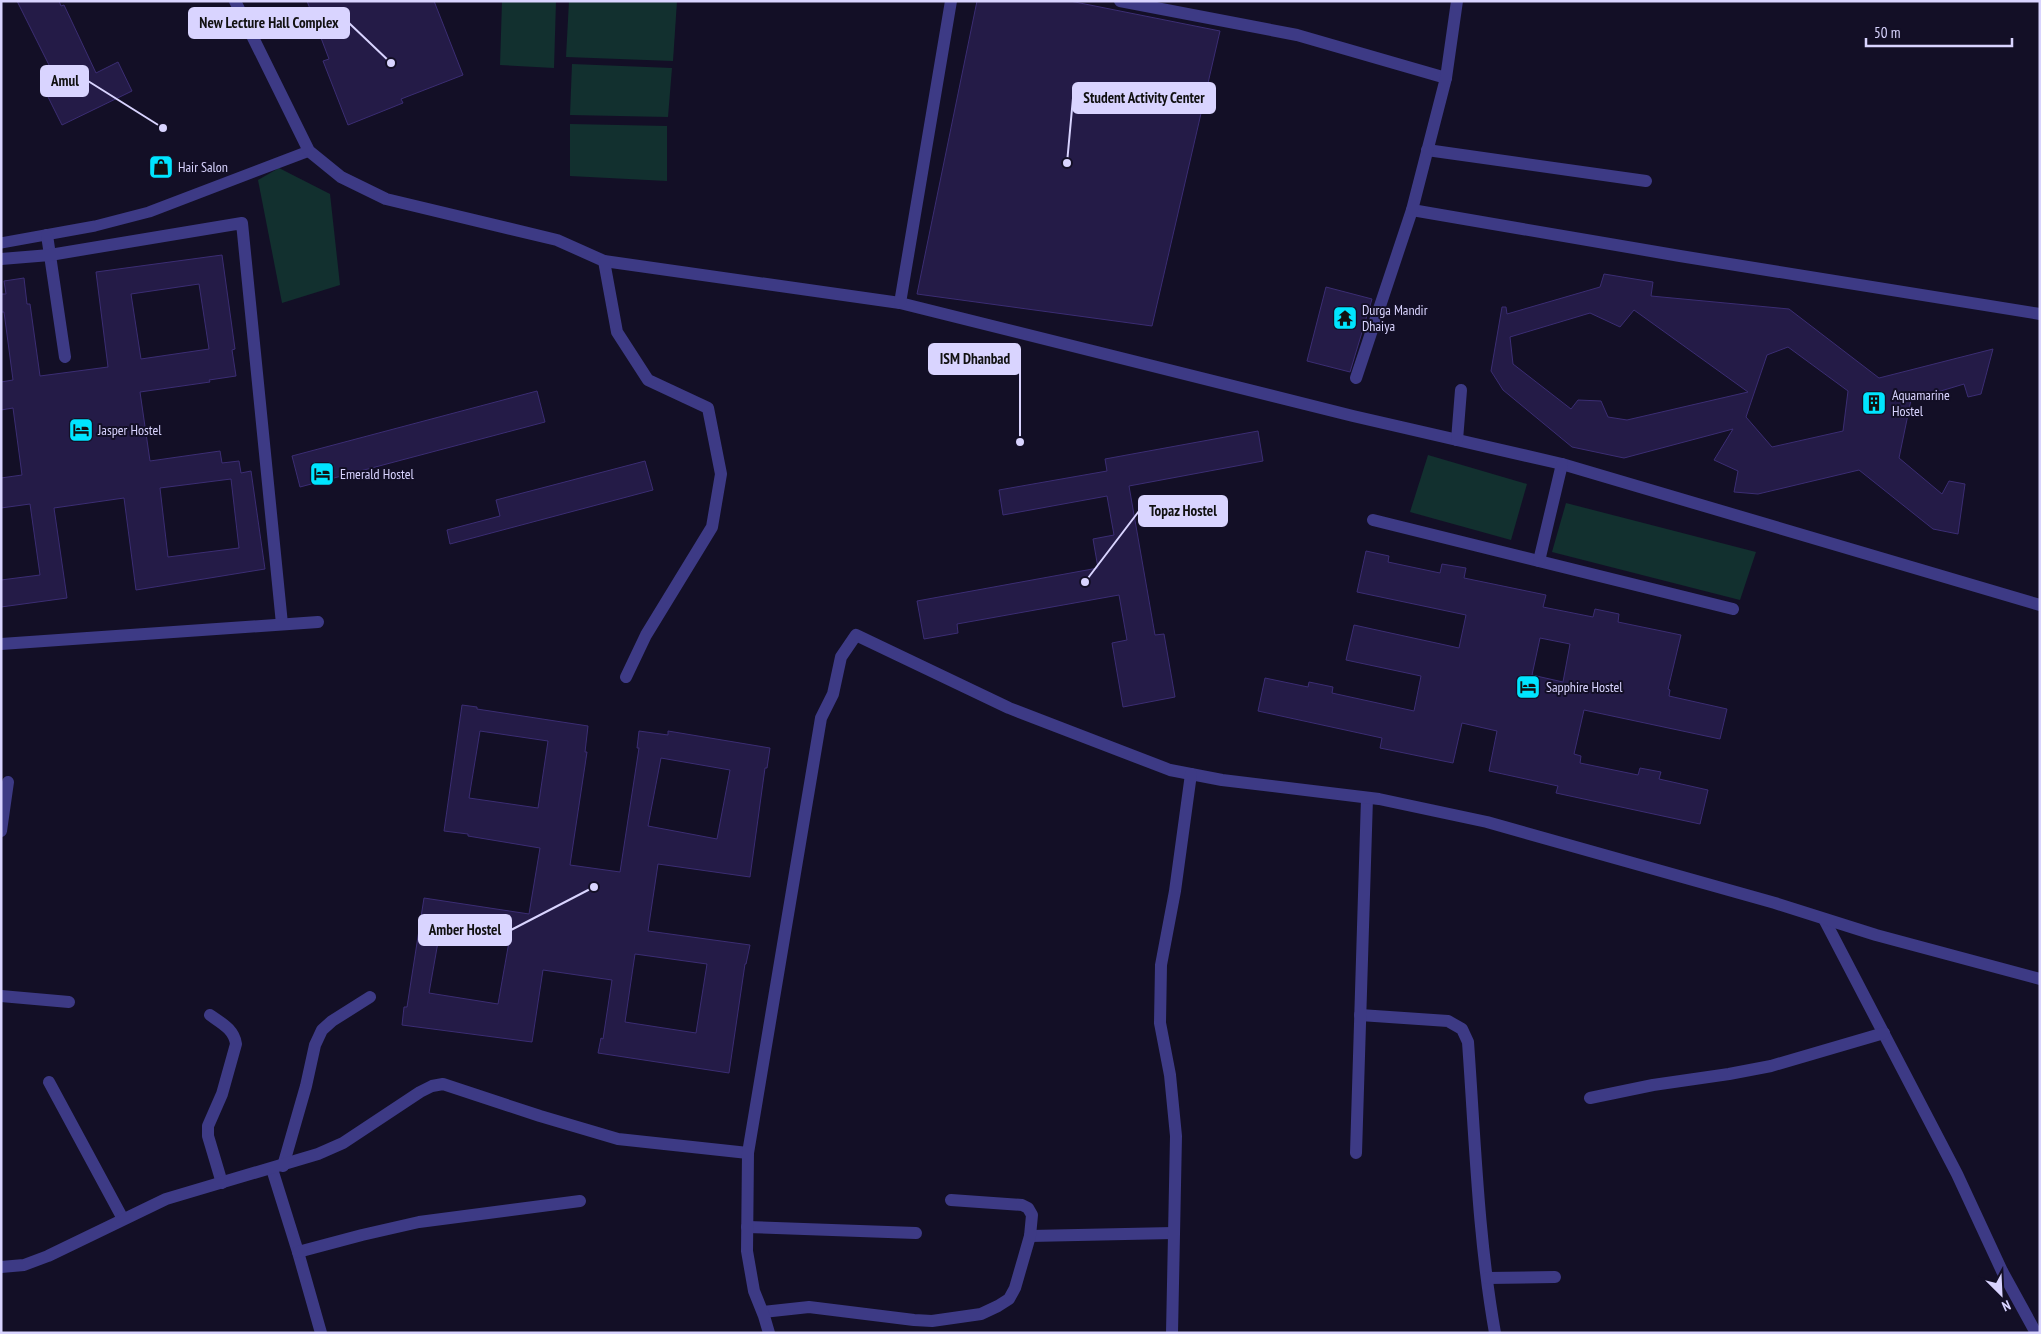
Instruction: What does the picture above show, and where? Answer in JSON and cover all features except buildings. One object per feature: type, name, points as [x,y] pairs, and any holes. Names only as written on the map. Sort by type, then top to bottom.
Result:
[{"type":"street","points":[[235,1],[309,150],[341,177],[386,199],[558,240],[604,261],[900,303],[1353,416],[1562,464],[2040,604]]},
{"type":"street","points":[[900,303],[951,1]]},
{"type":"street","points":[[1120,1],[1297,35],[1446,78]]},
{"type":"street","points":[[1356,378],[1412,210],[1446,78],[1457,1]]},
{"type":"street","points":[[1428,150],[1646,180]]},
{"type":"street","points":[[1412,210],[1680,256],[2040,314]]},
{"type":"street","points":[[1,259],[50,255],[242,223],[282,624]]},
{"type":"street","points":[[47,235],[65,357]]},
{"type":"street","points":[[604,261],[617,332],[648,380],[708,408],[721,474],[712,527],[646,636],[626,677]]},
{"type":"street","points":[[1457,440],[1461,390]]},
{"type":"street","points":[[1539,561],[1562,464]]},
{"type":"street","points":[[1372,520],[1733,609]]},
{"type":"street","points":[[1,644],[318,622]]},
{"type":"street","points":[[769,1333],[754,1291],[747,1251],[748,1153],[821,718],[833,694],[841,658],[856,635],[1009,708],[1170,770],[1367,798],[1487,822],[2040,979]]},
{"type":"street","points":[[1172,1333],[1176,1136],[1170,1074],[1160,1023],[1161,965],[1175,890],[1192,774]]},
{"type":"street","points":[[1,831],[8,782]]},
{"type":"street","points":[[1356,1153],[1367,798]]},
{"type":"street","points":[[1824,919],[1957,1174],[2002,1271],[2036,1333]]},
{"type":"street","points":[[1,996],[68,1002]]},
{"type":"street","points":[[321,1333],[298,1252],[278,1167],[306,1086],[315,1045],[322,1030],[332,1021],[370,997]]},
{"type":"street","points":[[210,1015],[231,1030],[235,1036],[236,1044],[222,1094],[208,1126],[208,1136],[222,1183]]},
{"type":"street","points":[[1360,1015],[1448,1021],[1462,1029],[1468,1042],[1487,1278],[1495,1333]]},
{"type":"street","points":[[1590,1098],[1653,1085],[1771,1066],[1884,1033]]},
{"type":"street","points":[[49,1082],[123,1219]]},
{"type":"street","points":[[1,1267],[24,1265],[166,1199],[318,1154],[344,1143],[420,1092],[432,1086],[443,1084],[540,1116],[618,1138],[748,1153]]},
{"type":"street","points":[[763,1312],[809,1307],[932,1321],[981,1314],[998,1306],[1008,1299],[1015,1288],[1030,1236],[1032,1215],[1028,1208],[1022,1204],[951,1200]]},
{"type":"street","points":[[298,1252],[419,1222],[580,1201]]},
{"type":"street","points":[[747,1228],[916,1233]]},
{"type":"street","points":[[1030,1236],[1173,1234]]},
{"type":"street","points":[[1487,1278],[1555,1277]]},
{"type":"lane","points":[[1,243],[96,226],[149,212],[309,150]]},
{"type":"green space","points":[[502,1],[556,1],[554,68],[500,65]]},
{"type":"green space","points":[[569,1],[677,1],[673,61],[566,57]]},
{"type":"green space","points":[[572,64],[672,68],[668,117],[570,115]]},
{"type":"green space","points":[[570,124],[667,126],[667,181],[570,176]]},
{"type":"green space","points":[[279,168],[330,194],[340,285],[282,303],[258,180]]},
{"type":"green space","points":[[1428,455],[1527,484],[1511,540],[1410,512]]},
{"type":"green space","points":[[1566,503],[1756,552],[1740,600],[1552,552]]},
{"type":"place","name":"New Lecture Hall Complex","points":[[391,63]]},
{"type":"place","name":"Amul","points":[[163,128]]},
{"type":"place","name":"Student Activity Center","points":[[1067,163]]},
{"type":"place","name":"Hair Salon","points":[[161,167]]},
{"type":"place","name":"Durga Mandir Dhaiya","points":[[1345,318]]},
{"type":"place","name":"Aquamarine Hostel","points":[[1874,403]]},
{"type":"place","name":"Jasper Hostel","points":[[81,430]]},
{"type":"place","name":"ISM Dhanbad","points":[[1020,442]]},
{"type":"place","name":"Emerald Hostel","points":[[322,474]]},
{"type":"place","name":"Topaz Hostel","points":[[1085,582]]},
{"type":"place","name":"Sapphire Hostel","points":[[1528,687]]},
{"type":"place","name":"Amber Hostel","points":[[594,887]]}]
